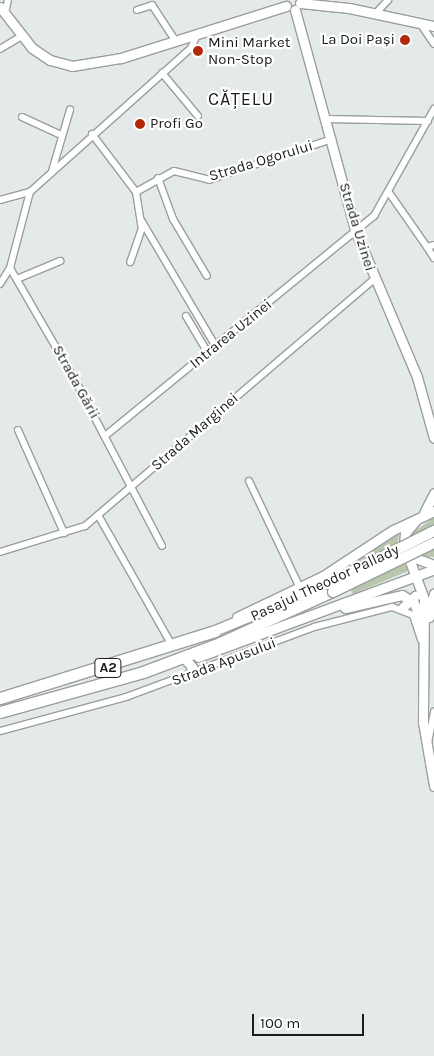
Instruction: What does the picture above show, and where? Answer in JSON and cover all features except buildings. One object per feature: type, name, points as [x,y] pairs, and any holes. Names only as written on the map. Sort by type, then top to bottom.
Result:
[{"type":"highway","name":"A2","points":[[0,698],[133,660],[215,631]]},
{"type":"highway","name":"A2","points":[[0,712],[164,665],[220,643]]},
{"type":"main road","points":[[2,10],[22,36],[41,55],[72,66],[102,62],[198,33],[287,3],[376,14],[434,26]]},
{"type":"main road","name":"Strada Uzinei","points":[[298,4],[355,230],[373,280],[417,377],[434,438]]},
{"type":"main road","points":[[425,647],[420,587],[407,555],[405,533],[424,513],[434,493]]},
{"type":"main road","points":[[133,660],[170,642],[300,588],[424,513],[434,509]]},
{"type":"main road","name":"Pasajul Theodor Pallady","points":[[215,631],[331,588],[434,531]]},
{"type":"main road","name":"Pasajul Theodor Pallady","points":[[220,643],[331,588],[434,542]]},
{"type":"main road","points":[[407,555],[434,565]]},
{"type":"main road","points":[[164,665],[186,660],[434,569]]},
{"type":"main road","points":[[402,608],[411,600],[420,587]]},
{"type":"main road","points":[[434,594],[425,647],[422,708],[427,753],[434,786]]},
{"type":"main road","points":[[318,613],[391,595],[411,600],[420,614],[425,647]]},
{"type":"main road","points":[[186,660],[192,667],[190,675]]},
{"type":"street","points":[[2,10],[8,0]]},
{"type":"street","points":[[376,14],[388,0]]},
{"type":"street","points":[[137,10],[152,5],[175,40]]},
{"type":"street","points":[[420,23],[434,44]]},
{"type":"street","points":[[0,200],[30,192],[92,134],[194,45],[198,33]]},
{"type":"street","points":[[0,49],[22,36]]},
{"type":"street","points":[[162,73],[198,116]]},
{"type":"street","points":[[355,230],[379,211],[390,194],[434,109]]},
{"type":"street","points":[[52,171],[70,110]]},
{"type":"street","points":[[22,117],[61,136]]},
{"type":"street","points":[[327,119],[428,121]]},
{"type":"street","points":[[92,134],[136,192],[141,220],[141,235],[130,262]]},
{"type":"street","name":"Strada Ogorului","points":[[136,192],[158,178],[174,171],[215,179],[332,139]]},
{"type":"street","points":[[158,178],[173,219],[207,276]]},
{"type":"street","points":[[0,284],[10,268],[30,192]]},
{"type":"street","points":[[390,194],[430,246],[434,258]]},
{"type":"street","points":[[141,220],[216,347]]},
{"type":"street","name":"Intrarea Uzinei","points":[[105,436],[216,347],[355,230]]},
{"type":"street","points":[[17,279],[60,261]]},
{"type":"street","name":"Strada Gării","points":[[10,268],[105,436],[162,546]]},
{"type":"street","name":"Strada Marginei","points":[[0,552],[80,529],[373,280]]},
{"type":"street","points":[[186,316],[208,353]]},
{"type":"street","points":[[18,430],[64,533]]},
{"type":"street","points":[[249,481],[300,588]]},
{"type":"street","points":[[98,515],[170,642]]},
{"type":"street","points":[[402,608],[416,619],[425,647]]},
{"type":"street","name":"Strada Apusului","points":[[0,731],[190,675],[314,627],[402,608]]},
{"type":"street","points":[[427,753],[434,712]]},
{"type":"green space","points":[[434,517],[434,557],[412,556],[407,537]]},
{"type":"green space","points":[[399,532],[397,548],[408,571],[353,594],[341,571]]},
{"type":"place","name":"La Doi Pași","points":[[405,40]]},
{"type":"place","name":"Mini Market Non-Stop","points":[[198,51]]},
{"type":"place","name":"Profi Go","points":[[140,124]]},
{"type":"district","name":"CĂȚELU","points":[[241,99]]}]
